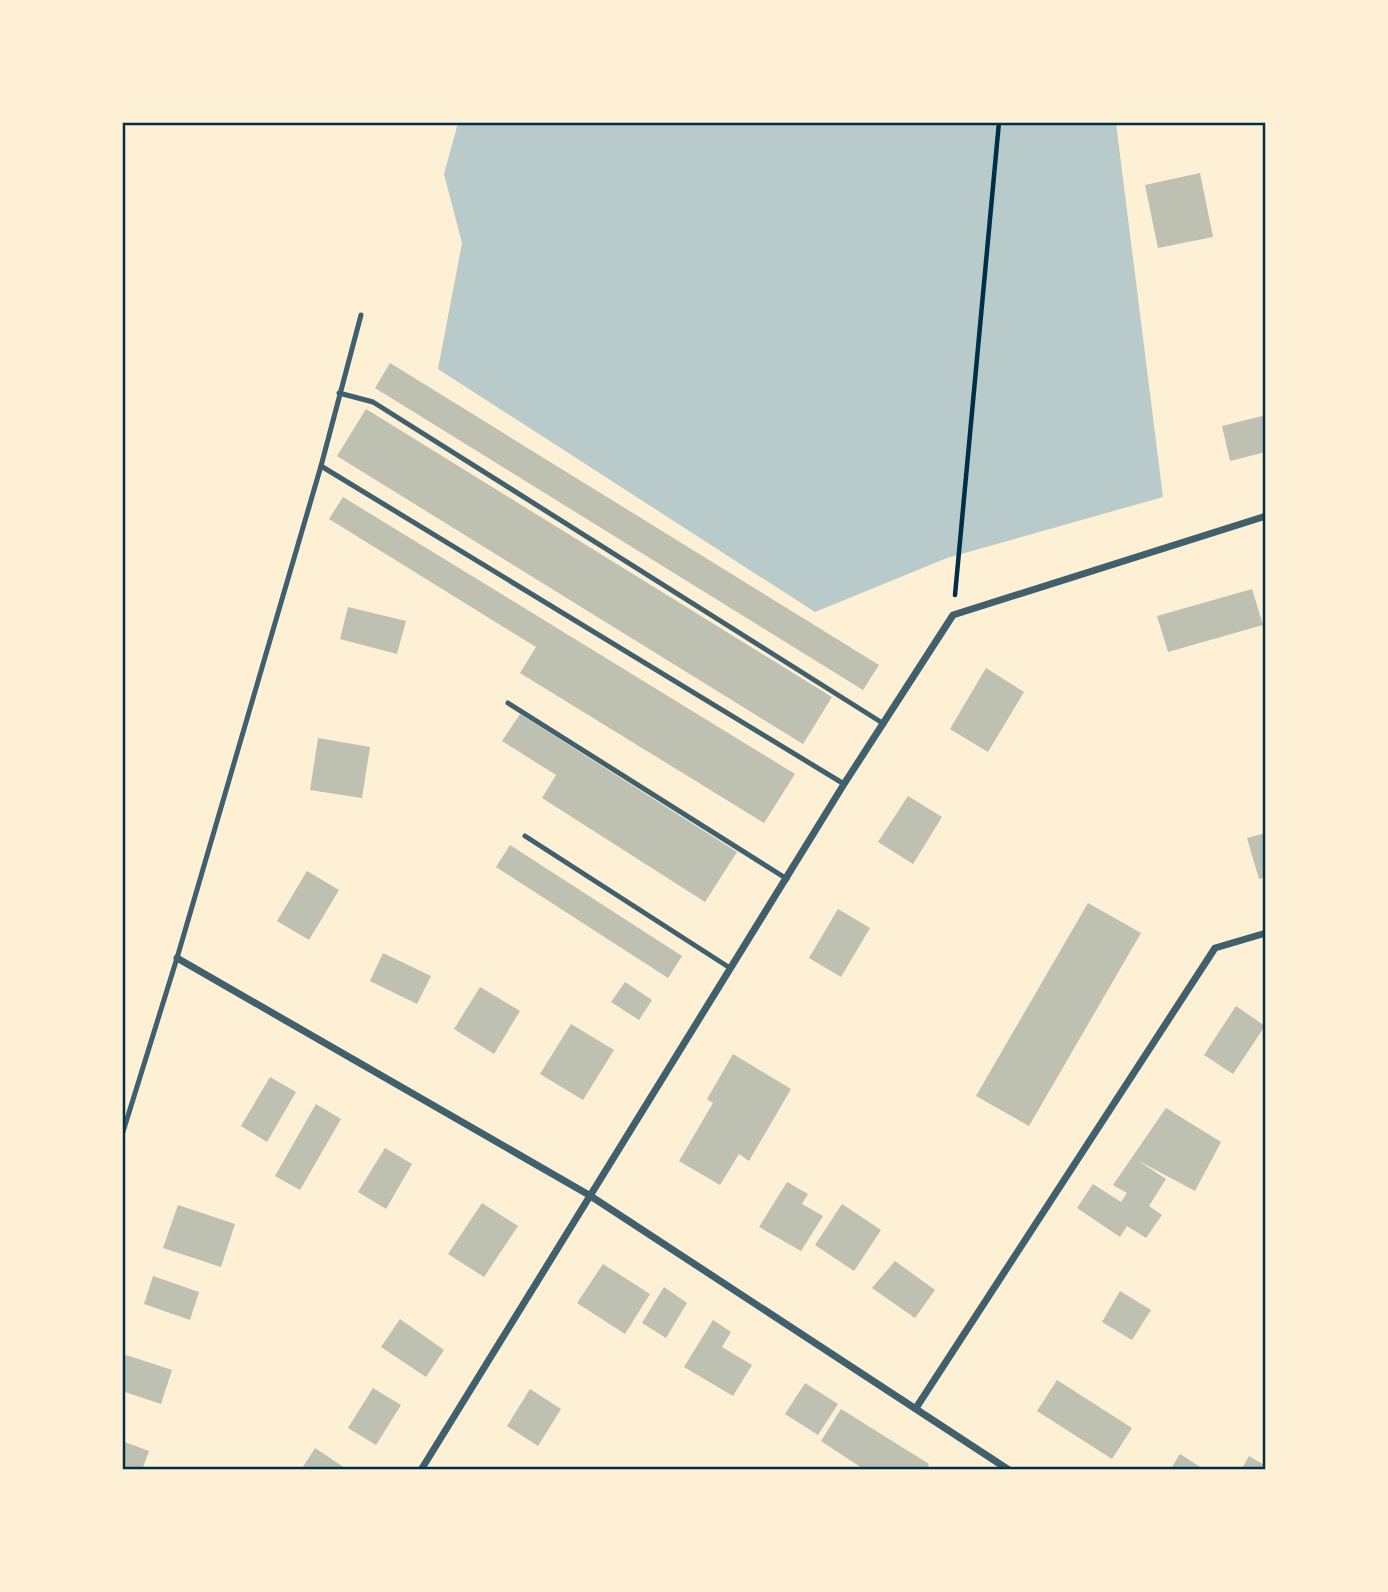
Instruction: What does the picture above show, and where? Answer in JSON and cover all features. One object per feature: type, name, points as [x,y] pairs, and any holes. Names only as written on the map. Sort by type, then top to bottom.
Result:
[{"type":"street","points":[[421,1469],[844,784],[953,615],[1265,516]]},
{"type":"street","points":[[916,1408],[1215,948],[1265,933]]},
{"type":"street","points":[[177,958],[589,1195],[1009,1469]]},
{"type":"lane","points":[[122,1135],[177,958],[320,466],[361,315]]},
{"type":"lane","points":[[339,393],[373,402],[884,724]]},
{"type":"lane","points":[[320,466],[844,784]]},
{"type":"lane","points":[[508,703],[787,879]]},
{"type":"lane","points":[[525,836],[730,968]]},
{"type":"path","points":[[953,615],[999,122]]},
{"type":"shaded area","points":[[458,123],[1116,123],[1163,497],[947,558],[815,612],[438,369],[462,243],[444,174]]},
{"type":"building","points":[[1200,173],[1213,237],[1158,248],[1145,185]]},
{"type":"building","points":[[390,363],[879,665],[863,690],[375,388]]},
{"type":"building","points":[[366,409],[832,697],[803,744],[337,456]]},
{"type":"building","points":[[1266,415],[1266,452],[1230,461],[1222,426]]},
{"type":"building","points":[[343,497],[795,774],[764,823],[520,673],[536,647],[329,519]]},
{"type":"building","points":[[1252,589],[1263,625],[1168,652],[1157,616]]},
{"type":"building","points":[[348,607],[406,621],[397,654],[340,639]]},
{"type":"building","points":[[986,668],[1024,692],[988,752],[950,729]]},
{"type":"building","points":[[520,714],[737,852],[705,902],[542,798],[556,775],[502,741]]},
{"type":"building","points":[[318,738],[370,747],[362,798],[310,790]]},
{"type":"building","points":[[908,796],[942,817],[913,864],[878,842]]},
{"type":"building","points":[[1266,833],[1266,877],[1259,879],[1247,838]]},
{"type":"building","points":[[510,845],[682,956],[668,978],[496,867]]},
{"type":"building","points":[[307,871],[339,890],[309,940],[277,921]]},
{"type":"building","points":[[1088,903],[1141,933],[1029,1126],[976,1096]]},
{"type":"building","points":[[838,909],[870,928],[841,977],[809,958]]},
{"type":"building","points":[[383,953],[431,976],[417,1004],[370,981]]},
{"type":"building","points":[[625,982],[652,1000],[639,1020],[611,1002]]},
{"type":"building","points":[[480,987],[520,1011],[494,1054],[454,1029]]},
{"type":"building","points":[[1236,1006],[1265,1026],[1233,1074],[1204,1055]]},
{"type":"building","points":[[571,1024],[614,1050],[583,1100],[540,1074]]},
{"type":"building","points":[[733,1054],[791,1089],[749,1161],[739,1154],[720,1185],[679,1161],[713,1103],[707,1099]]},
{"type":"building","points":[[270,1077],[296,1092],[267,1142],[241,1126]]},
{"type":"building","points":[[316,1104],[341,1119],[300,1190],[275,1176]]},
{"type":"building","points":[[1166,1108],[1221,1142],[1195,1191],[1137,1160],[1166,1179],[1149,1206],[1162,1215],[1146,1238],[1127,1226],[1120,1237],[1077,1208],[1093,1184],[1121,1202],[1127,1193],[1113,1185]]},
{"type":"building","points":[[385,1148],[412,1164],[386,1209],[358,1192]]},
{"type":"building","points":[[787,1182],[808,1194],[802,1204],[823,1216],[801,1251],[759,1227]]},
{"type":"building","points":[[482,1203],[518,1226],[484,1277],[448,1254]]},
{"type":"building","points":[[842,1204],[881,1230],[854,1271],[815,1245]]},
{"type":"building","points":[[178,1205],[235,1224],[221,1267],[163,1248]]},
{"type":"building","points":[[895,1261],[935,1290],[915,1318],[872,1288]]},
{"type":"building","points":[[603,1264],[650,1294],[625,1334],[577,1303]]},
{"type":"building","points":[[153,1276],[199,1292],[190,1320],[144,1304]]},
{"type":"building","points":[[664,1287],[687,1303],[666,1338],[642,1323]]},
{"type":"building","points":[[1120,1291],[1151,1310],[1132,1340],[1102,1322]]},
{"type":"building","points":[[400,1319],[444,1350],[426,1377],[381,1347]]},
{"type":"building","points":[[713,1320],[731,1332],[722,1347],[752,1365],[733,1396],[684,1367]]},
{"type":"building","points":[[126,1355],[172,1370],[161,1404],[122,1391],[122,1364]]},
{"type":"building","points":[[1057,1380],[1132,1428],[1112,1459],[1037,1411]]},
{"type":"building","points":[[805,1383],[838,1404],[818,1435],[785,1414]]},
{"type":"building","points":[[373,1388],[401,1405],[376,1445],[348,1428]]},
{"type":"building","points":[[530,1389],[561,1409],[538,1446],[507,1426]]},
{"type":"building","points":[[841,1409],[929,1464],[926,1470],[865,1470],[821,1441]]},
{"type":"building","points":[[122,1441],[149,1451],[142,1470],[122,1470]]},
{"type":"building","points":[[315,1448],[348,1470],[301,1470]]},
{"type":"building","points":[[1180,1454],[1205,1470],[1170,1470]]},
{"type":"building","points":[[1249,1456],[1266,1466],[1266,1470],[1241,1470]]}]
